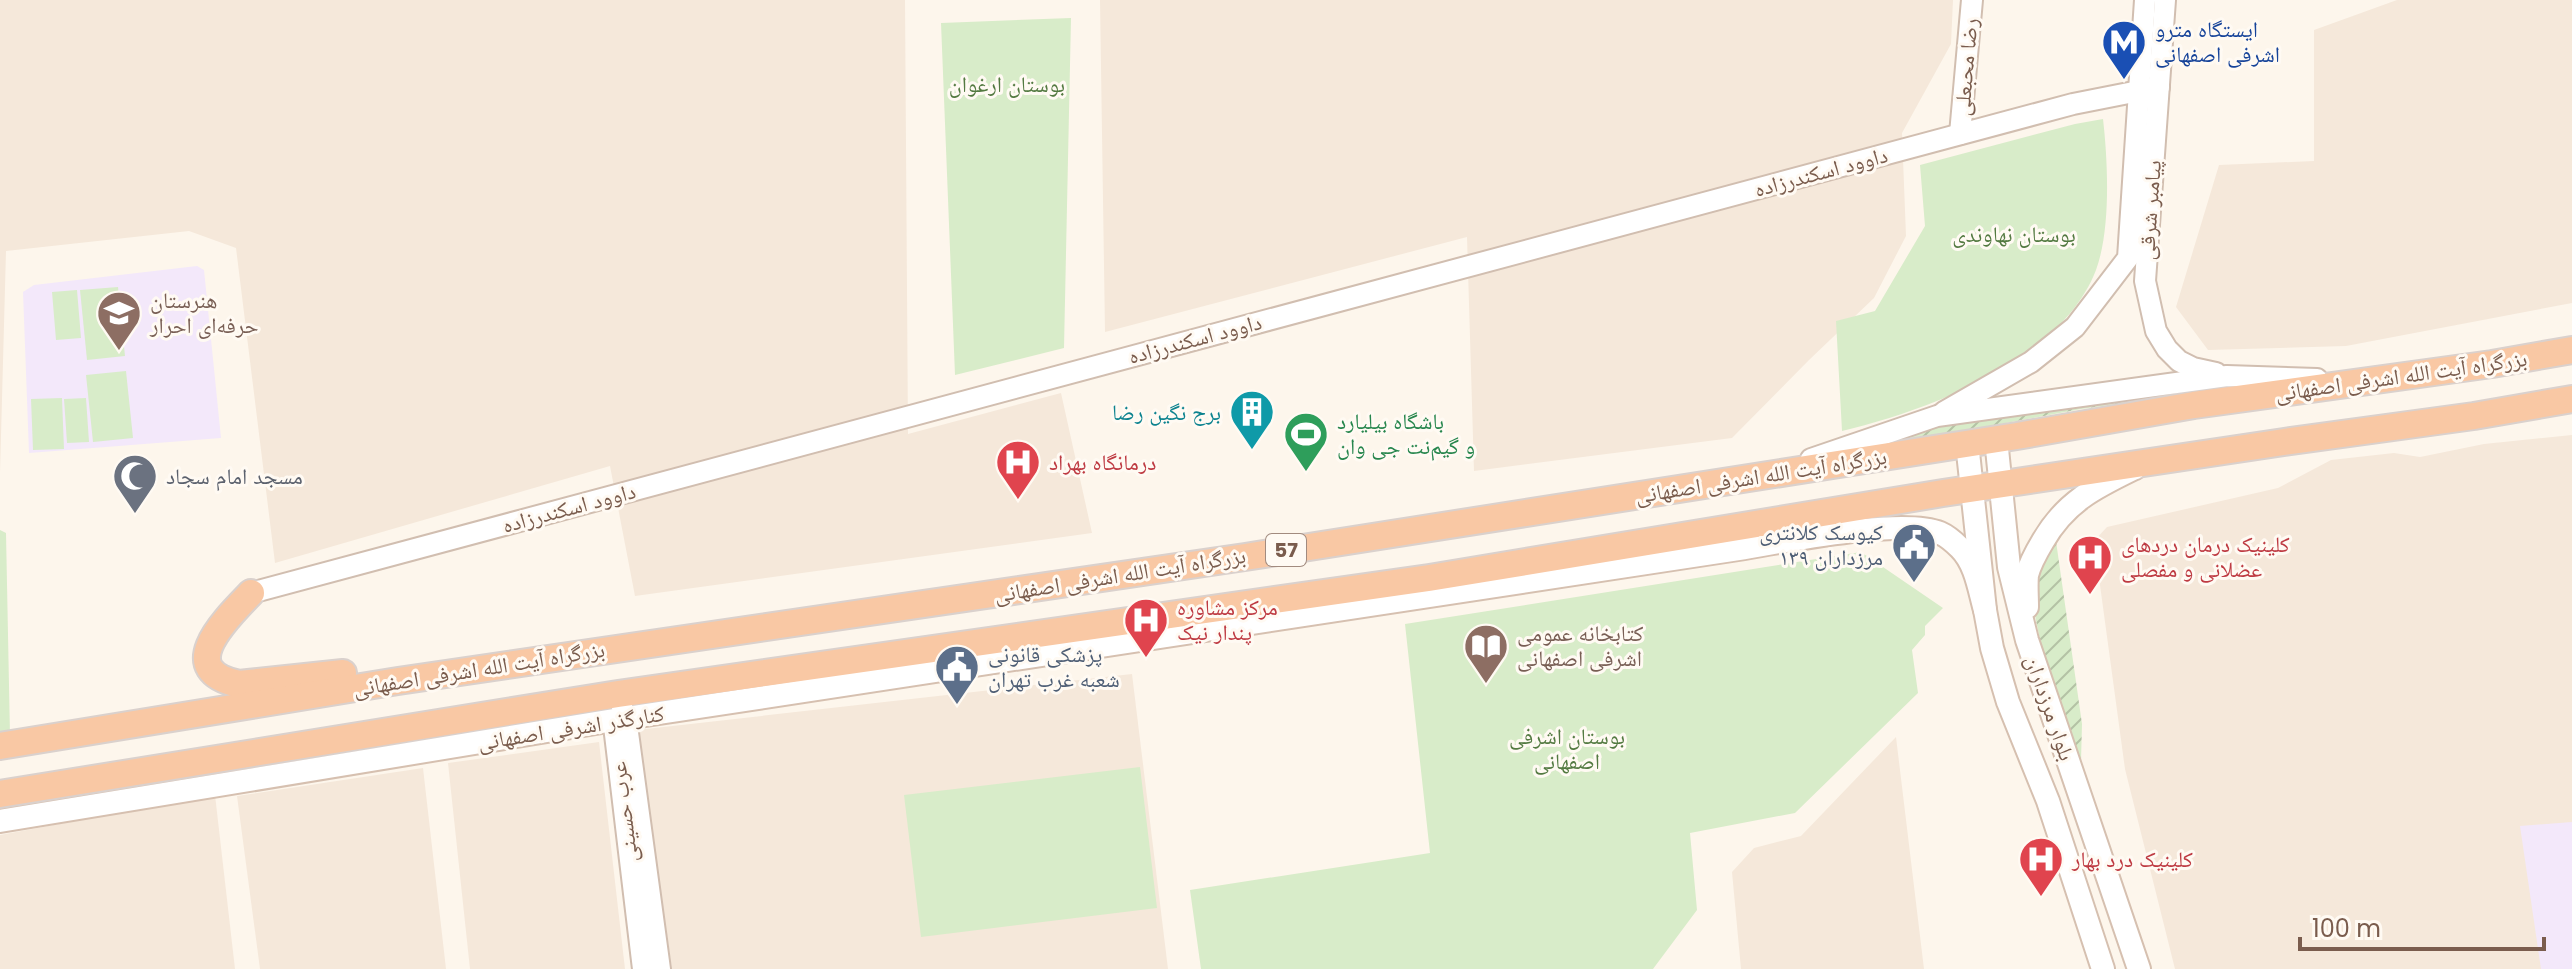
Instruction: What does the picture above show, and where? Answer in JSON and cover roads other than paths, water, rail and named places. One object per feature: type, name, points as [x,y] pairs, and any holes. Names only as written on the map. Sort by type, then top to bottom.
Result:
[{"type":"highway","name":"بزرگراه آیت الله اشرفی اصفهانی","points":[[0,746],[398,681],[1245,557],[2194,405],[2572,350]]},
{"type":"highway","name":"بزرگراه آیت الله اشرفی اصفهانی","points":[[0,794],[619,711],[1422,588],[1972,489],[2572,399]]},
{"type":"highway","points":[[251,593],[219,626],[210,642],[210,670],[218,677],[239,684],[342,673],[398,681]]},
{"type":"main road","name":"بلوار مرزداران","points":[[1996,439],[2009,567],[2027,640],[2139,969]]},
{"type":"main road","name":"بلوار مرزداران","points":[[1967,443],[1992,648],[2008,702],[2048,801],[2103,969]]},
{"type":"main road","points":[[2027,640],[2027,575],[2052,524],[2074,502],[2144,464]]},
{"type":"main road","points":[[1422,588],[1454,592],[1782,542],[1908,528],[1941,534],[1963,551],[1970,560],[1985,610]]},
{"type":"main road","name":"کنارگذر اشرفی اصفهانی","points":[[0,821],[619,711]]},
{"type":"main road","points":[[2024,745],[2036,730],[2058,730]]},
{"type":"street","name":"رضا محبعلی","points":[[1960,134],[1972,0]]},
{"type":"street","name":"پیامبر شرقی","points":[[2145,0],[2149,88],[2145,281],[2153,319],[2156,331],[2179,361],[2193,368],[2227,376]]},
{"type":"street","name":"پیامبر شرقی","points":[[1937,416],[2031,362],[2075,327],[2128,258],[2149,88],[2165,0]]},
{"type":"street","name":"داوود اسکندرزاده","points":[[251,593],[1960,134],[2073,104],[2149,88]]},
{"type":"street","points":[[1769,474],[1937,416],[2227,376],[2369,381]]},
{"type":"street","name":"عرب حسینی","points":[[619,711],[643,969]]},
{"type":"street","name":"عرب حسینی","points":[[619,711],[660,969]]},
{"type":"place","name":"ایستگاه مترو اشرفی اصفهانی","points":[[2124,81]]},
{"type":"place","name":"هنرستان حرفه‌ای احرار","points":[[119,352]]},
{"type":"place","name":"برج نگین رضا","points":[[1252,451]]},
{"type":"place","name":"باشگاه بیلیارد و گیم‌نت جی وان","points":[[1306,473]]},
{"type":"place","name":"درمانگاه بهراد","points":[[1018,501]]},
{"type":"place","name":"مسجد امام سجاد","points":[[135,515]]},
{"type":"place","name":"کیوسک کلانتری ۱۳۹ مرزداران","points":[[1914,584]]},
{"type":"place","name":"کلینیک درمان دردهای عضلانی و مفصلی","points":[[2090,596]]},
{"type":"place","name":"مرکز مشاوره پندار نیک","points":[[1146,659]]},
{"type":"place","name":"کتابخانه عمومی اشرفی اصفهانی","points":[[1486,685]]},
{"type":"place","name":"پزشکی قانونی شعبه غرب تهران","points":[[957,706]]},
{"type":"place","name":"کلینیک درد بهار","points":[[2041,898]]},
{"type":"park label","name":"بوستان ارغوان","points":[[1007,84]]},
{"type":"park label","name":"بوستان نهاوندی","points":[[2014,234]]},
{"type":"park label","name":"بوستان اشرفی اصفهانی","points":[[1567,748]]}]
